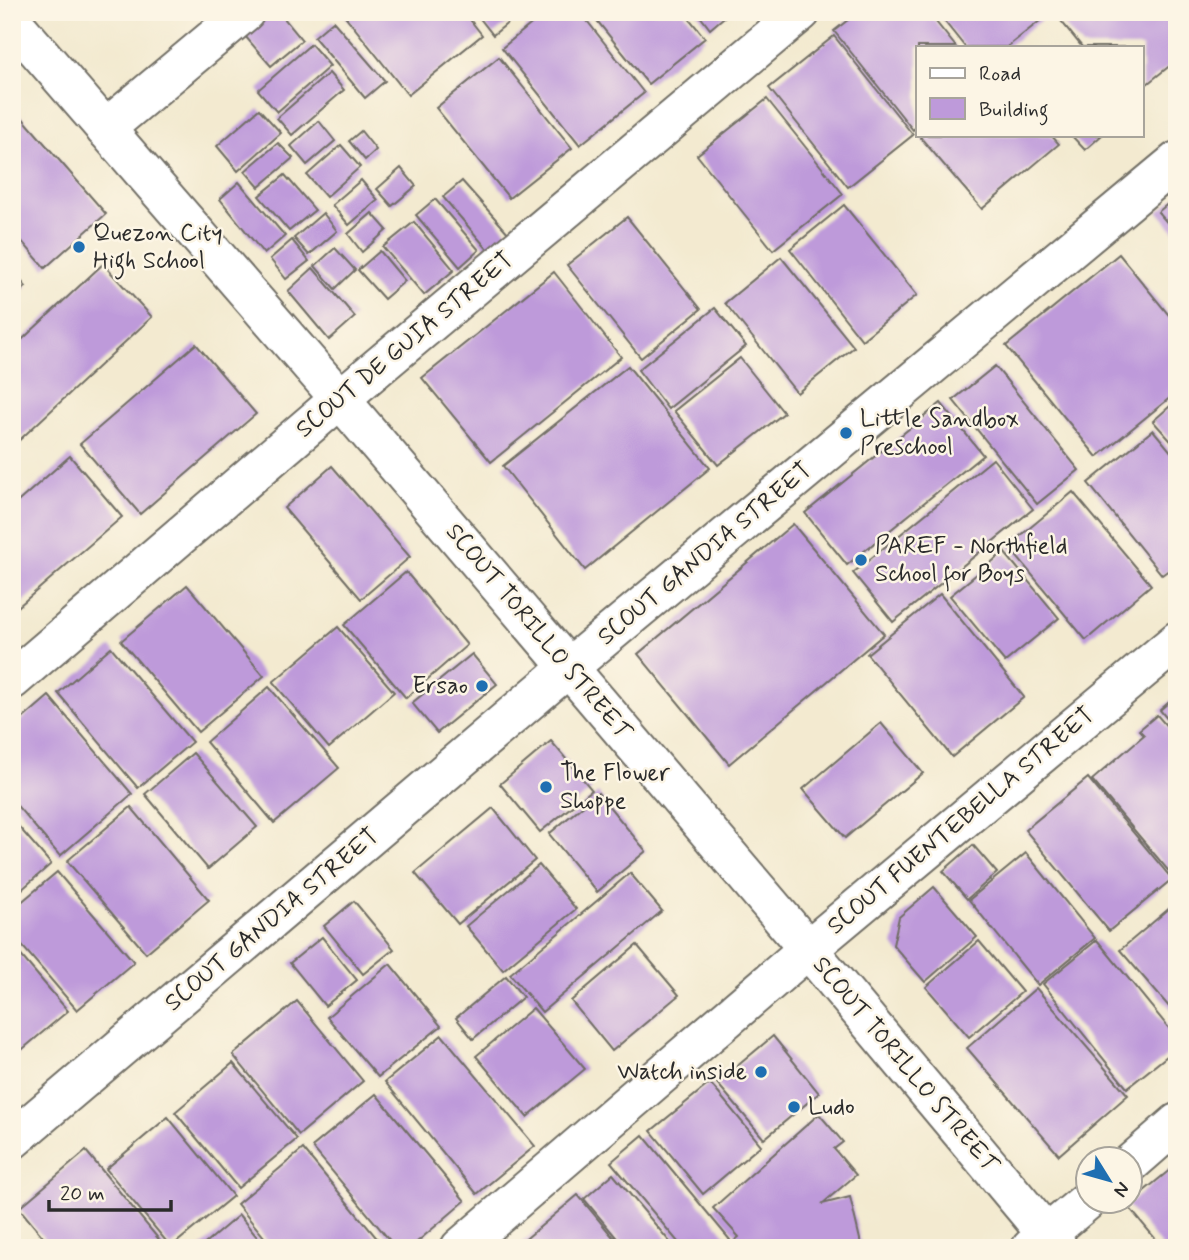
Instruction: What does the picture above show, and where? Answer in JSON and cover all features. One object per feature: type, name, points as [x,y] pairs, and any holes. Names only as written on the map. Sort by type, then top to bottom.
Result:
[{"type":"street","points":[[105,129],[245,12]]},
{"type":"street","name":"SCOUT DE GUIA STREET","points":[[12,680],[340,399],[801,12]]},
{"type":"street","name":"SCOUT TORILLO STREET","points":[[12,21],[340,399],[808,949],[1045,1243]]},
{"type":"street","name":"SCOUT GANDIA STREET","points":[[12,1140],[568,668],[1177,161]]},
{"type":"street","name":"SCOUT FUENTEBELLA STREET","points":[[460,1248],[808,949],[1177,641]]},
{"type":"street","points":[[1144,1151],[1177,1123]]},
{"type":"street","points":[[1045,1243],[1074,1213]]},
{"type":"building","points":[[271,12],[279,12],[302,40],[271,66],[245,36]]},
{"type":"building","points":[[342,12],[464,12],[482,35],[408,95]]},
{"type":"building","points":[[475,12],[521,12],[493,35]]},
{"type":"building","points":[[546,12],[580,12],[644,93],[580,145],[502,48]]},
{"type":"building","points":[[590,12],[684,12],[705,38],[648,84]]},
{"type":"building","points":[[697,12],[730,12],[710,29]]},
{"type":"building","points":[[858,12],[928,12],[955,46],[916,46],[916,127],[913,130],[834,31]]},
{"type":"building","points":[[937,12],[1051,12],[1008,46],[964,46]]},
{"type":"building","points":[[1062,12],[1169,12],[1177,22],[1177,60],[1144,86],[1144,46],[1081,46],[1057,16]]},
{"type":"building","points":[[333,21],[385,81],[365,98],[314,37]]},
{"type":"building","points":[[834,36],[913,135],[848,187],[769,88]]},
{"type":"building","points":[[311,44],[330,66],[277,112],[258,90]]},
{"type":"building","points":[[499,57],[572,148],[509,198],[436,108]]},
{"type":"building","points":[[329,73],[344,90],[292,135],[277,118]]},
{"type":"building","points":[[767,99],[843,194],[773,250],[697,155]]},
{"type":"building","points":[[12,106],[106,214],[45,268],[12,230]]},
{"type":"building","points":[[259,109],[281,133],[238,171],[217,146]]},
{"type":"building","points":[[319,121],[335,141],[307,165],[291,146]]},
{"type":"building","points":[[361,131],[376,150],[365,160],[349,141]]},
{"type":"building","points":[[1052,136],[1059,144],[982,209],[920,137]]},
{"type":"building","points":[[1072,136],[1101,136],[1085,150]]},
{"type":"building","points":[[278,143],[293,158],[259,187],[245,171]]},
{"type":"building","points":[[341,145],[360,167],[326,197],[307,175]]},
{"type":"building","points":[[401,168],[416,186],[392,206],[377,189]]},
{"type":"building","points":[[285,175],[315,210],[289,231],[259,196]]},
{"type":"building","points":[[361,180],[378,200],[349,225],[332,205]]},
{"type":"building","points":[[462,181],[509,234],[489,251],[443,197]]},
{"type":"building","points":[[239,182],[285,236],[264,254],[220,199]]},
{"type":"building","points":[[1177,196],[1177,234],[1158,212]]},
{"type":"building","points":[[435,199],[479,250],[460,267],[416,215]]},
{"type":"building","points":[[844,205],[917,295],[862,340],[790,249]]},
{"type":"building","points":[[323,213],[337,231],[309,255],[294,238]]},
{"type":"building","points":[[372,213],[387,230],[362,252],[348,234]]},
{"type":"building","points":[[627,217],[701,309],[641,358],[567,265]]},
{"type":"building","points":[[414,222],[454,270],[424,295],[383,247]]},
{"type":"building","points":[[292,240],[309,261],[286,279],[270,259]]},
{"type":"building","points":[[335,248],[355,270],[335,289],[315,266]]},
{"type":"building","points":[[380,251],[405,281],[384,299],[358,270]]},
{"type":"building","points":[[1119,254],[1177,325],[1177,392],[1097,457],[1006,346]]},
{"type":"building","points":[[781,257],[854,347],[797,393],[725,303]]},
{"type":"building","points":[[103,264],[152,317],[12,447],[12,349]]},
{"type":"building","points":[[313,268],[355,317],[329,340],[288,291]]},
{"type":"building","points":[[12,270],[26,287],[12,299]]},
{"type":"building","points":[[554,272],[621,357],[491,462],[422,378]]},
{"type":"building","points":[[715,308],[746,346],[668,409],[638,370]]},
{"type":"building","points":[[196,344],[256,414],[140,514],[80,444]]},
{"type":"building","points":[[740,358],[784,413],[718,465],[674,411]]},
{"type":"building","points":[[628,366],[710,468],[585,570],[503,466]]},
{"type":"building","points":[[995,366],[1079,470],[1037,504],[953,400]]},
{"type":"building","points":[[1177,400],[1177,448],[1153,421]]},
{"type":"building","points":[[941,403],[983,455],[847,565],[805,513]]},
{"type":"building","points":[[1153,430],[1177,459],[1177,564],[1162,575],[1088,483]]},
{"type":"building","points":[[70,456],[122,517],[12,612],[12,507]]},
{"type":"building","points":[[993,459],[1033,509],[893,622],[853,573]]},
{"type":"building","points":[[332,466],[410,557],[361,599],[284,508]]},
{"type":"building","points":[[1073,492],[1151,585],[1086,640],[1008,546]]},
{"type":"building","points":[[793,524],[884,634],[729,764],[638,654]]},
{"type":"building","points":[[1004,552],[1059,618],[1005,662],[950,596]]},
{"type":"building","points":[[406,572],[467,645],[406,698],[344,625]]},
{"type":"building","points":[[187,585],[264,676],[198,732],[121,641]]},
{"type":"building","points":[[940,594],[1024,697],[952,757],[867,654]]},
{"type":"building","points":[[338,627],[394,692],[329,748],[273,682]]},
{"type":"building","points":[[111,647],[192,742],[138,788],[58,693]]},
{"type":"building","points":[[472,654],[497,684],[437,733],[412,703]]},
{"type":"building","points":[[269,687],[339,768],[274,823],[206,742]]},
{"type":"building","points":[[1177,695],[1177,731],[1160,710]]},
{"type":"building","points":[[49,696],[132,794],[60,856],[12,800],[12,728]]},
{"type":"building","points":[[1157,715],[1177,738],[1177,881],[1092,780],[1144,735],[1139,730]]},
{"type":"building","points":[[881,723],[923,773],[845,838],[803,789]]},
{"type":"building","name":"The Flower Shoppe","points":[[551,741],[592,790],[540,832],[500,784]]},
{"type":"building","points":[[193,753],[257,827],[208,869],[145,794]]},
{"type":"building","points":[[1088,778],[1172,879],[1109,931],[1025,830]]},
{"type":"building","points":[[598,793],[646,851],[597,892],[549,834]]},
{"type":"building","points":[[131,807],[209,900],[146,953],[67,861]]},
{"type":"building","points":[[493,808],[535,860],[458,924],[415,873]]},
{"type":"building","points":[[12,819],[51,864],[12,898]]},
{"type":"building","points":[[973,845],[997,873],[967,899],[943,871]]},
{"type":"building","points":[[1026,853],[1095,938],[1038,985],[969,900]]},
{"type":"building","points":[[539,865],[576,909],[503,970],[466,926]]},
{"type":"building","points":[[57,872],[134,962],[77,1010],[12,934],[12,910]]},
{"type":"building","points":[[630,873],[662,911],[542,1012],[510,974]]},
{"type":"building","points":[[934,887],[977,937],[925,982],[893,945],[899,917]]},
{"type":"building","points":[[354,901],[394,949],[363,974],[324,926]]},
{"type":"building","points":[[1177,902],[1177,1016],[1120,950]]},
{"type":"building","points":[[322,937],[357,980],[325,1006],[290,963]]},
{"type":"building","points":[[1097,940],[1177,1038],[1177,1048],[1127,1088],[1043,984]]},
{"type":"building","points":[[979,941],[1022,992],[969,1037],[926,987]]},
{"type":"building","points":[[12,945],[68,1011],[12,1058]]},
{"type":"building","points":[[637,945],[679,995],[612,1051],[571,1001]]},
{"type":"building","points":[[390,964],[441,1026],[378,1077],[327,1017]]},
{"type":"building","points":[[506,976],[523,997],[473,1039],[456,1018]]},
{"type":"building","points":[[1036,988],[1128,1095],[1059,1155],[967,1048]]},
{"type":"building","points":[[297,1001],[363,1081],[299,1135],[233,1055]]},
{"type":"building","points":[[533,1008],[585,1069],[527,1117],[476,1056]]},
{"type":"building","points":[[442,1035],[535,1146],[477,1194],[385,1082]]},
{"type":"building","points":[[773,1036],[819,1093],[764,1139],[717,1083]]},
{"type":"building","points":[[233,1063],[297,1139],[238,1188],[175,1112]]},
{"type":"building","points":[[710,1083],[761,1145],[703,1194],[651,1131]]},
{"type":"building","points":[[376,1094],[465,1201],[410,1248],[396,1248],[312,1147]]},
{"type":"building","points":[[819,1114],[843,1142],[834,1149],[856,1175],[822,1204],[850,1197],[862,1248],[733,1248],[731,1244],[739,1237],[713,1208]]},
{"type":"building","points":[[168,1117],[233,1196],[171,1247],[106,1169]]},
{"type":"building","points":[[643,1135],[730,1240],[721,1248],[683,1248],[611,1162]]},
{"type":"building","points":[[303,1149],[385,1248],[273,1248],[237,1204]]},
{"type":"building","points":[[86,1151],[166,1248],[52,1248],[19,1208]]},
{"type":"building","points":[[1177,1164],[1177,1248],[1163,1248],[1135,1214],[1144,1214],[1144,1191]]},
{"type":"building","points":[[613,1174],[675,1248],[625,1248],[584,1199]]},
{"type":"building","points":[[578,1195],[622,1248],[515,1248]]},
{"type":"building","points":[[239,1215],[266,1248],[200,1248]]},
{"type":"place","name":"Quezon City High School","points":[[79,247]]},
{"type":"place","name":"Little Sandbox Preschool","points":[[846,433]]},
{"type":"place","name":"PAREF - Northfield School for Boys","points":[[861,560]]},
{"type":"place","name":"Ersao","points":[[482,686]]},
{"type":"place","name":"The Flower Shoppe","points":[[546,787]]},
{"type":"place","name":"Watch inside","points":[[761,1072]]},
{"type":"place","name":"Ludo","points":[[794,1107]]}]
